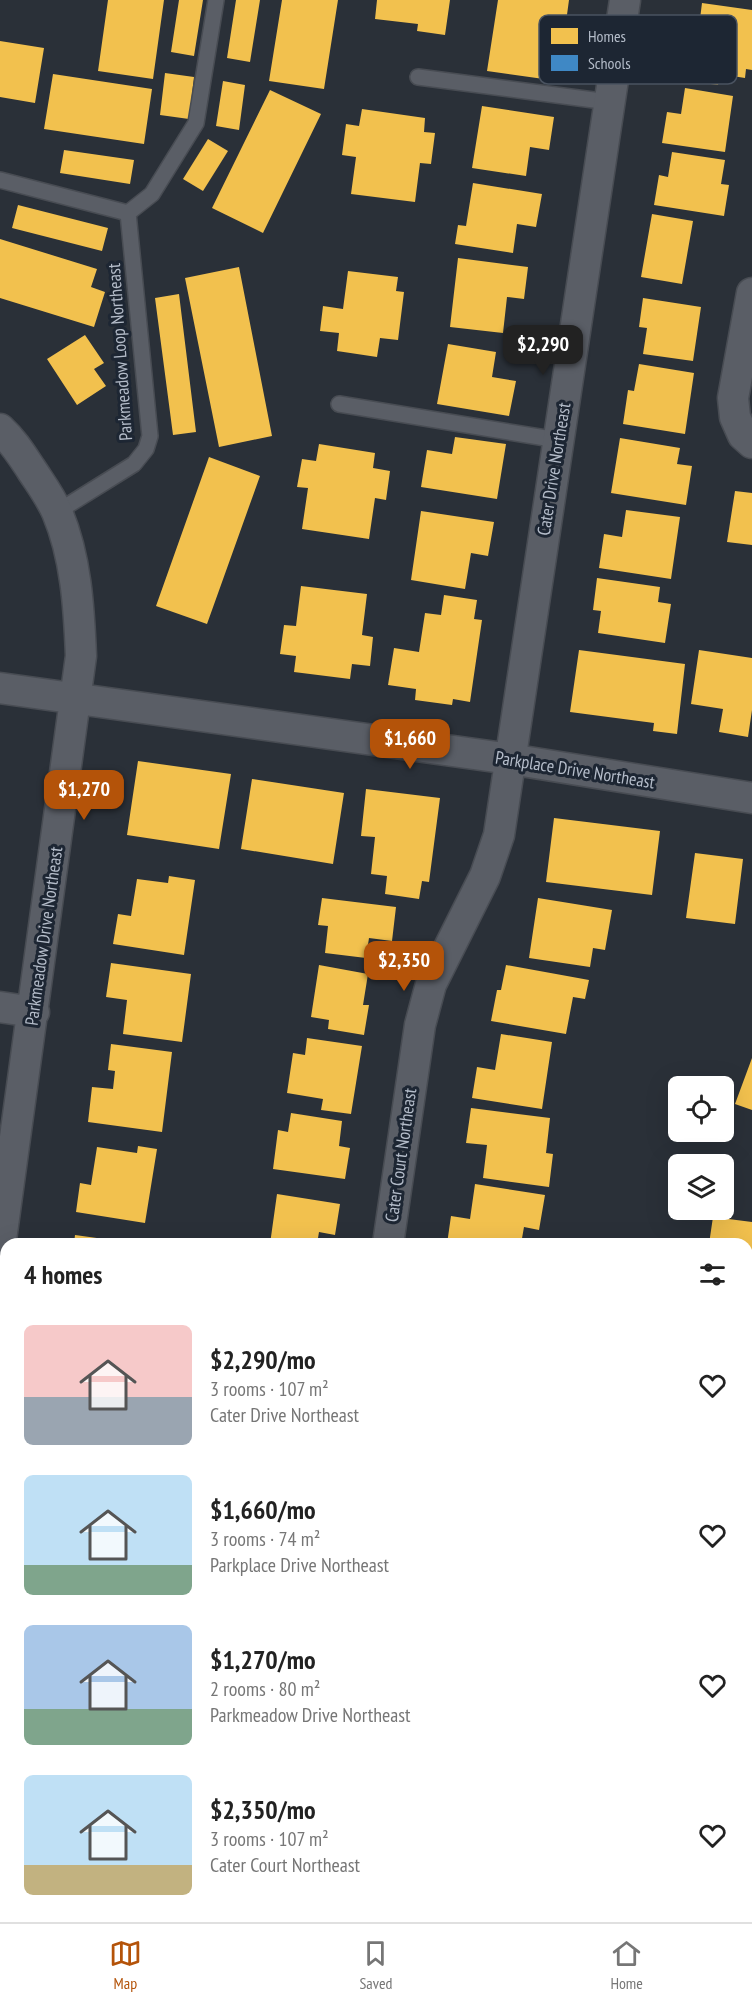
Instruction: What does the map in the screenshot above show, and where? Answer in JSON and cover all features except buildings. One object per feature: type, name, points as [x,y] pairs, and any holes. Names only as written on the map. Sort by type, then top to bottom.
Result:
[{"type":"street","name":"Cater Drive Northeast","points":[[623,15],[625,0]]},
{"type":"street","name":"Cater Drive Northeast","points":[[510,759],[612,84]]},
{"type":"street","points":[[752,293],[733,398],[735,417],[742,435],[752,443]]},
{"type":"street","name":"Parkmeadow Drive Northeast","points":[[0,429],[13,442],[46,491],[57,512],[72,560],[79,604],[81,656],[1,1238]]},
{"type":"street","name":"Parkplace Drive Northeast","points":[[0,688],[510,759],[752,798]]},
{"type":"street","name":"Cater Court Northeast","points":[[389,1238],[420,1025],[431,984],[485,876],[499,835],[510,759]]},
{"type":"street","points":[[0,1007],[34,1012]]},
{"type":"lane","points":[[0,180],[128,213],[152,194],[196,123],[216,0]]},
{"type":"lane","points":[[418,77],[609,102]]},
{"type":"lane","name":"Parkmeadow Loop Northeast","points":[[57,512],[134,464],[146,450],[150,436],[128,213]]},
{"type":"lane","points":[[339,405],[558,440]]}]
